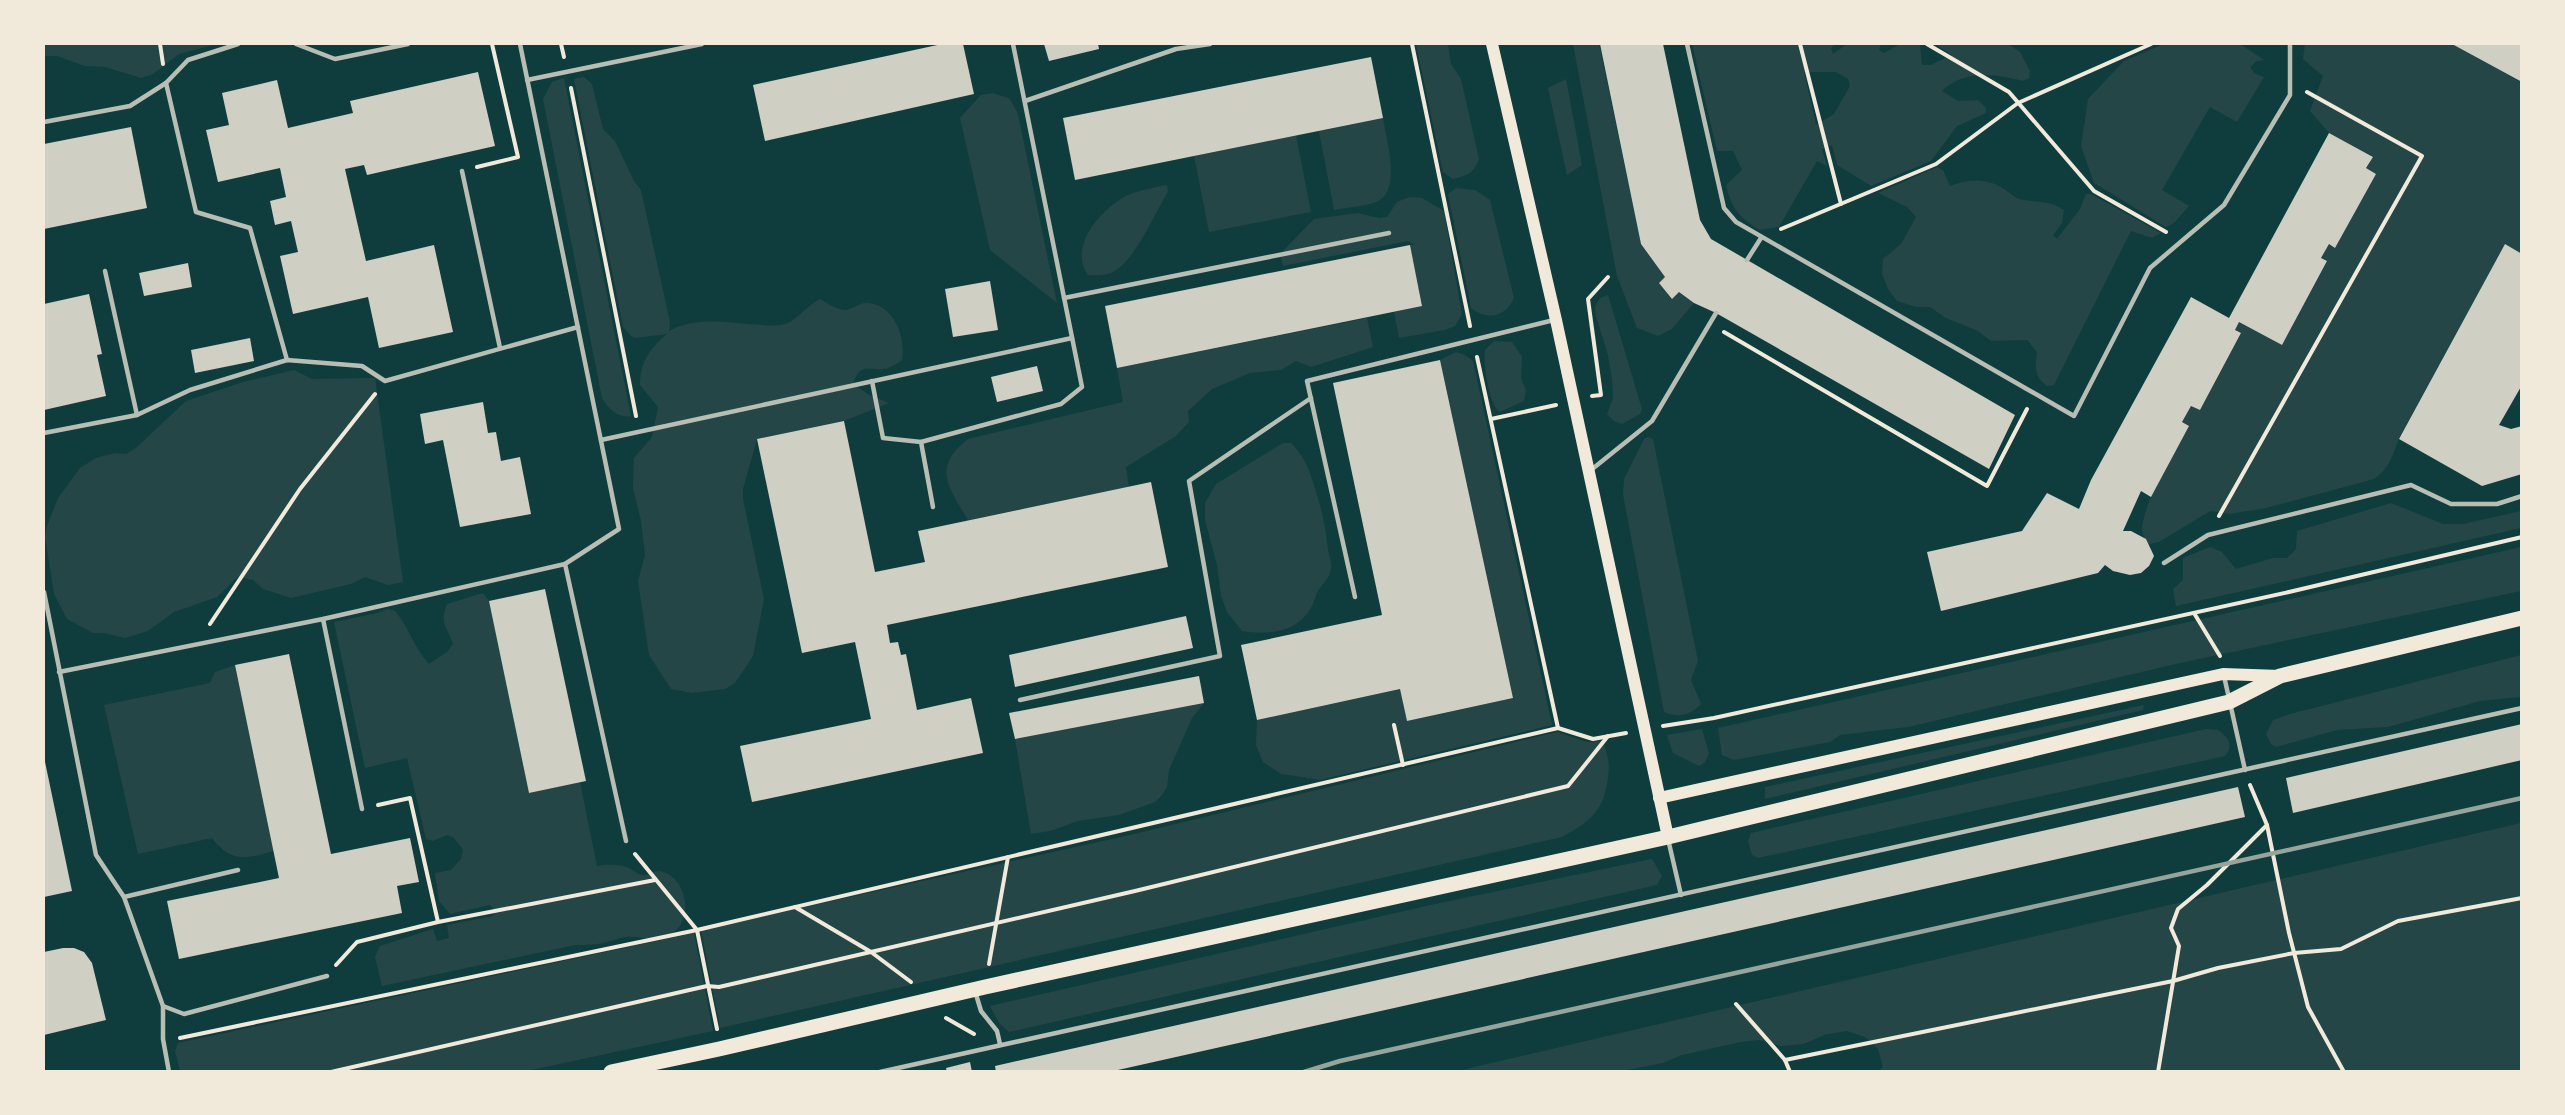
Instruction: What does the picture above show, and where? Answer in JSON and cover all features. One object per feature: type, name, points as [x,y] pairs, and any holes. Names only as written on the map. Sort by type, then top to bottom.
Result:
[{"type":"main road","points":[[1492,44],[1556,320],[1668,837]]},
{"type":"main road","points":[[611,1071],[719,1049],[974,989],[1668,837],[2229,702],[2280,676],[2522,618]]},
{"type":"main road","points":[[1659,798],[2223,674],[2280,676]]},
{"type":"lane","points":[[44,122],[130,106],[166,83],[188,60],[238,44]]},
{"type":"lane","points":[[296,44],[335,60],[408,44]]},
{"type":"lane","points":[[59,672],[322,619],[565,564],[619,529],[520,44]]},
{"type":"lane","points":[[527,80],[702,44]]},
{"type":"lane","points":[[872,381],[883,438],[921,442],[1061,404],[1082,387],[1013,44]]},
{"type":"lane","points":[[1024,100],[1176,49],[1210,44]]},
{"type":"lane","points":[[1687,44],[1724,208],[1736,222],[2074,416],[2150,268],[2224,205],[2290,95],[2290,44]]},
{"type":"lane","points":[[166,83],[196,212],[250,228],[287,360]]},
{"type":"lane","points":[[462,171],[500,348]]},
{"type":"lane","points":[[1064,298],[1389,233]]},
{"type":"lane","points":[[1747,260],[1761,238]]},
{"type":"lane","points":[[105,271],[137,415]]},
{"type":"lane","points":[[1589,472],[1652,421],[1716,312]]},
{"type":"lane","points":[[1355,597],[1307,381],[1556,320]]},
{"type":"lane","points":[[44,434],[137,415],[190,390],[287,360],[362,366],[385,381],[578,327]]},
{"type":"lane","points":[[601,440],[1072,338]]},
{"type":"lane","points":[[1020,700],[1220,656],[1189,481],[1311,398]]},
{"type":"lane","points":[[921,442],[933,507]]},
{"type":"lane","points":[[2164,563],[2208,535],[2411,485],[2451,504],[2498,504],[2522,496]]},
{"type":"lane","points":[[565,564],[626,841]]},
{"type":"lane","points":[[44,592],[96,855],[124,897],[163,1006],[163,1039],[169,1071]]},
{"type":"lane","points":[[322,619],[362,808]]},
{"type":"lane","points":[[2223,674],[2244,770]]},
{"type":"lane","points":[[880,1071],[2522,708]]},
{"type":"lane","points":[[1668,837],[1682,895]]},
{"type":"lane","points":[[124,897],[238,870]]},
{"type":"lane","points":[[163,1006],[184,1014],[327,976]]},
{"type":"lane","points":[[974,989],[981,1011],[997,1031],[998,1045]]},
{"type":"path","points":[[462,171],[518,157],[492,44]]},
{"type":"path","points":[[561,44],[639,432]]},
{"type":"path","points":[[1412,44],[1473,340],[1558,728]]},
{"type":"path","points":[[1800,44],[1841,204]]},
{"type":"path","points":[[1927,44],[2009,92],[2094,191],[2181,241]]},
{"type":"path","points":[[1761,238],[1936,164],[2018,103],[2151,44]]},
{"type":"path","points":[[2208,535],[2422,156],[2290,83]]},
{"type":"path","points":[[1710,324],[1987,486],[2036,394]]},
{"type":"path","points":[[196,645],[300,489],[385,381]]},
{"type":"path","points":[[1714,718],[2194,613],[2522,537]]},
{"type":"path","points":[[2194,613],[2223,660]]},
{"type":"path","points":[[1394,725],[1403,765]]},
{"type":"path","points":[[177,1039],[697,930],[1558,728],[1593,739]]},
{"type":"path","points":[[331,1071],[707,986],[719,987],[871,952],[1568,786],[1608,736]]},
{"type":"path","points":[[2244,770],[2267,825],[2308,1007],[2344,1071]]},
{"type":"path","points":[[362,808],[410,798],[438,922]]},
{"type":"path","points":[[2158,1071],[2179,946],[2171,928],[2178,909],[2207,885],[2267,825]]},
{"type":"path","points":[[626,841],[697,930],[718,1033]]},
{"type":"path","points":[[988,968],[1008,857]]},
{"type":"path","points":[[327,976],[357,942],[438,922],[655,880]]},
{"type":"path","points":[[1785,1060],[2173,981],[2218,968],[2294,953],[2341,949],[2398,921],[2522,898]]},
{"type":"path","points":[[795,907],[871,952],[914,984]]},
{"type":"path","points":[[1736,1004],[1785,1060],[1790,1071]]},
{"type":"path","points":[[936,1013],[998,1045]]},
{"type":"shaded area","points":[[44,44],[217,44],[179,54],[153,74],[141,78],[105,67],[85,66],[57,56],[44,56]]},
{"type":"shaded area","points":[[1416,44],[1448,44],[1451,64],[1461,79],[1479,159],[1472,171],[1462,177],[1453,179],[1443,172]]},
{"type":"shaded area","points":[[1573,44],[1599,44],[1641,244],[1665,277],[1659,283],[1672,299],[1679,292],[1694,303],[1672,329],[1658,336],[1637,328],[1617,276]]},
{"type":"shaded area","points":[[1692,44],[1836,44],[1831,48],[1833,54],[1847,44],[1881,44],[1879,50],[1884,53],[1900,44],[1920,44],[1922,65],[1930,65],[1952,55],[1935,44],[2008,44],[2020,52],[2030,71],[2029,78],[2023,81],[1981,75],[1960,79],[1951,84],[1942,91],[1958,101],[1978,100],[1986,108],[1986,113],[1957,126],[1931,161],[1871,186],[1837,165],[1832,145],[1822,149],[1827,166],[1817,161],[1779,227],[1759,230],[1737,212],[1726,185],[1742,170],[1733,151],[1717,151]],"holes":[[[1804,72],[1836,72],[1848,79],[1850,86],[1834,114],[1816,125]]]},
{"type":"shaded area","points":[[2164,44],[2240,44],[2264,60],[2257,61],[2250,67],[2254,73],[2264,77],[2237,122],[2210,107],[2162,190],[2189,206],[2174,223],[2166,227],[2094,183],[2081,146],[2088,99],[2124,61]]},
{"type":"shaded area","points":[[2305,44],[2452,44],[2521,82],[2521,254],[2505,244],[2399,438],[2390,461],[2374,479],[2266,508],[2230,514],[2210,511],[2159,542],[2149,544],[2142,530],[2149,501],[2189,426],[2182,422],[2191,406],[2200,410],[2241,334],[2235,330],[2239,322],[2282,345],[2327,262],[2321,258],[2329,244],[2335,248],[2376,174],[2366,168],[2372,156],[2329,133],[2310,111],[2323,76],[2303,59]]},
{"type":"shaded area","points":[[584,77],[592,84],[603,129],[615,141],[634,181],[641,190],[670,322],[669,331],[680,326],[703,322],[769,326],[784,324],[794,320],[820,299],[843,310],[865,303],[877,305],[891,316],[900,332],[902,360],[888,368],[863,369],[856,376],[853,384],[869,395],[889,403],[844,421],[757,439],[743,489],[743,499],[764,599],[753,656],[735,683],[725,689],[692,693],[671,689],[649,655],[638,581],[645,555],[641,521],[633,488],[634,458],[652,437],[658,407],[640,385],[642,369],[651,350],[667,334],[635,338],[623,327],[574,79]]},
{"type":"shaded area","points":[[564,78],[631,416],[618,414],[610,409],[602,398],[543,99],[552,82]]},
{"type":"shaded area","points":[[1566,79],[1582,165],[1567,175],[1548,88]]},
{"type":"shaded area","points":[[993,93],[1010,99],[1018,114],[1057,303],[990,250],[960,118],[981,95]]},
{"type":"shaded area","points":[[1383,118],[1391,164],[1389,188],[1376,202],[1334,210],[1319,131]]},
{"type":"shaded area","points":[[1296,135],[1311,212],[1209,232],[1194,156]]},
{"type":"shaded area","points":[[1937,167],[1943,170],[1950,186],[1963,182],[1984,181],[1998,185],[2021,199],[2049,203],[2064,210],[2062,223],[2053,235],[2057,239],[2080,209],[2086,194],[2091,194],[2161,233],[2152,238],[2131,231],[2054,385],[2047,386],[2040,379],[2036,367],[2037,352],[2027,340],[1991,341],[1978,331],[1946,318],[1930,307],[1916,307],[1897,301],[1888,289],[1882,274],[1883,259],[1901,244],[1916,217],[1907,207],[1878,193]]},
{"type":"shaded area","points":[[1167,185],[1168,192],[1128,259],[1111,273],[1088,275],[1083,264],[1082,253],[1084,241],[1097,220],[1106,210],[1126,196]]},
{"type":"shaded area","points":[[1456,188],[1475,190],[1490,200],[1514,298],[1506,309],[1496,315],[1483,315],[1471,308],[1448,194]]},
{"type":"shaded area","points":[[1409,197],[1422,198],[1444,211],[1462,314],[1455,326],[1445,330],[1399,338],[1394,312],[1422,305],[1410,245],[1415,245],[1408,241],[1283,266],[1281,257],[1284,250],[1314,219],[1358,213],[1379,218],[1387,217],[1397,202]]},
{"type":"shaded area","points":[[1608,295],[1642,409],[1640,414],[1622,424],[1614,421],[1607,414],[1613,398],[1612,379],[1595,307],[1600,298]]},
{"type":"shaded area","points":[[1367,318],[1373,347],[1311,367],[1296,361],[1281,370],[1250,373],[1212,389],[1188,411],[1189,422],[1176,436],[1126,467],[1129,487],[968,520],[950,488],[947,468],[950,459],[968,439],[1123,402],[1117,368]]},
{"type":"shaded area","points":[[1494,341],[1512,342],[1522,357],[1521,378],[1526,391],[1524,401],[1500,412],[1490,393],[1485,364],[1485,350]]},
{"type":"shaded area","points":[[1456,352],[1473,361],[1552,725],[1320,780],[1281,774],[1263,762],[1256,745],[1257,720],[1400,689],[1407,721],[1513,698],[1440,360]]},
{"type":"shaded area","points":[[294,370],[312,379],[375,378],[403,582],[388,585],[365,577],[351,584],[291,598],[263,589],[253,580],[238,577],[217,597],[174,612],[148,631],[125,638],[93,633],[67,619],[54,594],[45,536],[58,498],[80,468],[96,458],[115,453],[126,454],[136,448],[186,401],[243,382]]},
{"type":"shaded area","points":[[1648,437],[1653,439],[1698,661],[1691,680],[1701,704],[1684,715],[1664,712],[1623,494],[1624,479],[1644,439]]},
{"type":"shaded area","points":[[1283,443],[1291,443],[1305,461],[1310,474],[1324,522],[1331,564],[1330,572],[1311,608],[1298,623],[1272,632],[1242,631],[1227,612],[1221,596],[1217,565],[1205,520],[1205,503],[1216,484]]},
{"type":"shaded area","points":[[2391,503],[2443,524],[2463,524],[2521,511],[2521,528],[2176,606],[2173,589],[2183,580],[2183,558],[2210,547],[2222,552],[2236,569],[2273,558],[2287,558],[2296,549],[2297,531]]},
{"type":"shaded area","points":[[2521,547],[2521,591],[2180,663],[1908,727],[1840,735],[1830,742],[1734,760],[1722,755],[1718,728]]},
{"type":"shaded area","points":[[483,593],[489,601],[529,793],[580,782],[597,866],[618,865],[641,875],[658,871],[671,876],[683,892],[685,912],[683,921],[678,929],[663,937],[625,937],[599,944],[575,945],[382,986],[375,957],[380,946],[433,929],[437,941],[449,938],[447,925],[493,916],[495,911],[490,905],[450,914],[439,901],[435,873],[451,870],[461,859],[463,850],[454,838],[447,835],[433,841],[426,839],[407,758],[365,768],[334,622],[388,609],[395,611],[429,664],[447,652],[453,644],[444,621],[447,604]]},
{"type":"shaded area","points":[[2521,655],[2521,697],[2480,701],[2388,727],[2337,730],[2276,747],[2271,744],[2266,734],[2273,720],[2290,714]]},
{"type":"shaded area","points":[[235,665],[274,851],[240,857],[226,852],[212,838],[138,854],[104,705],[210,683],[215,672]]},
{"type":"shaded area","points":[[1204,703],[1192,718],[1169,770],[1167,787],[1155,802],[1119,815],[1078,821],[1050,831],[1031,834],[1015,739]]},
{"type":"shaded area","points":[[2144,705],[2143,710],[1765,799],[1765,787]]},
{"type":"shaded area","points":[[1702,729],[1709,753],[1705,762],[1699,766],[1673,753],[1667,735]]},
{"type":"shaded area","points":[[2206,729],[2218,730],[2225,735],[2229,748],[2225,756],[1758,858],[1752,855],[1748,841],[1751,833]]},
{"type":"shaded area","points":[[1557,732],[1587,742],[1602,741],[1609,763],[1606,789],[1599,807],[1581,826],[1562,837],[720,1028],[701,930],[1130,835]]},
{"type":"shaded area","points":[[2521,823],[2521,1071],[1879,1071],[1883,1067],[1878,1049],[1865,1037],[1847,1031],[1824,1035],[1804,1044],[1781,1046],[1759,1040],[1741,1042],[1682,1055],[1663,1063],[1622,1071],[1453,1072]]},
{"type":"shaded area","points":[[1652,859],[1662,876],[1657,885],[1009,1032],[999,1023],[990,1006],[1435,904]]},
{"type":"shaded area","points":[[694,933],[713,1031],[522,1072],[180,1071],[175,1051],[178,1043]]},
{"type":"building","points":[[942,44],[963,44],[974,94],[765,141],[753,85]]},
{"type":"building","points":[[1044,44],[1098,44],[1099,49],[1049,61]]},
{"type":"building","points":[[1600,44],[1663,44],[1700,220],[1711,239],[2015,415],[1989,469],[1716,313],[1694,303],[1679,292],[1672,299],[1659,283],[1665,277],[1641,244]]},
{"type":"building","points":[[2452,44],[2522,44],[2522,82]]},
{"type":"building","points":[[1371,57],[1383,118],[1075,180],[1063,118]]},
{"type":"building","points":[[478,72],[495,146],[367,175],[364,165],[345,169],[366,261],[434,245],[453,332],[379,348],[368,297],[293,314],[280,256],[298,252],[291,221],[275,225],[270,201],[286,197],[280,168],[218,182],[206,130],[229,125],[222,93],[277,80],[288,128],[353,113],[350,101]]},
{"type":"building","points":[[131,127],[147,208],[44,229],[44,144]]},
{"type":"building","points":[[2329,133],[2373,157],[2366,168],[2376,174],[2335,248],[2329,244],[2321,258],[2327,261],[2282,345],[2239,322],[2235,330],[2241,333],[2200,410],[2191,406],[2182,422],[2189,426],[2151,497],[2141,491],[2123,531],[2131,531],[2146,539],[2154,556],[2149,566],[2141,573],[2130,575],[2113,571],[2105,565],[2098,573],[1941,611],[1927,552],[2022,531],[2047,493],[2079,509],[2091,480],[2191,297],[2229,318]]},
{"type":"building","points":[[2505,244],[2522,254],[2522,385],[2499,425],[2511,429],[2522,426],[2522,474],[2482,486],[2399,439]]},
{"type":"building","points":[[1410,245],[1422,306],[1117,368],[1105,306]]},
{"type":"building","points":[[188,263],[192,287],[144,296],[139,273]]},
{"type":"building","points":[[990,281],[998,330],[953,337],[945,289]]},
{"type":"building","points":[[89,294],[102,354],[97,355],[106,396],[44,410],[44,304]]},
{"type":"building","points":[[250,338],[254,361],[195,373],[191,350]]},
{"type":"building","points":[[1440,360],[1513,698],[1407,721],[1400,689],[1257,720],[1241,645],[1382,615],[1333,383]]},
{"type":"building","points":[[1037,366],[1043,391],[997,402],[991,377]]},
{"type":"building","points":[[483,402],[488,433],[496,432],[501,461],[520,457],[531,514],[460,527],[443,440],[425,444],[420,414]]},
{"type":"building","points":[[844,421],[875,572],[925,562],[918,531],[1151,482],[1168,567],[887,625],[890,643],[898,642],[901,655],[906,654],[917,710],[971,698],[983,753],[752,802],[740,746],[871,719],[855,642],[802,653],[757,439]]},
{"type":"building","points":[[545,589],[586,781],[529,793],[489,601]]},
{"type":"building","points":[[1186,616],[1193,648],[1015,687],[1009,655]]},
{"type":"building","points":[[289,654],[331,854],[410,838],[419,882],[397,886],[402,913],[179,959],[167,901],[279,878],[235,665]]},
{"type":"building","points":[[1199,676],[1204,703],[1015,739],[1009,713]]},
{"type":"building","points":[[2522,724],[2522,760],[2293,813],[2286,778]]},
{"type":"building","points":[[44,757],[72,891],[44,897]]},
{"type":"building","points":[[2238,787],[2245,817],[1109,1072],[996,1072],[995,1066]]},
{"type":"building","points":[[74,948],[84,952],[92,963],[106,1020],[44,1035],[44,952]]},
{"type":"building","points":[[970,1062],[972,1072],[947,1072],[946,1068]]},
{"type":"railway","points":[[1304,1072],[1340,1061],[2522,798]]}]
